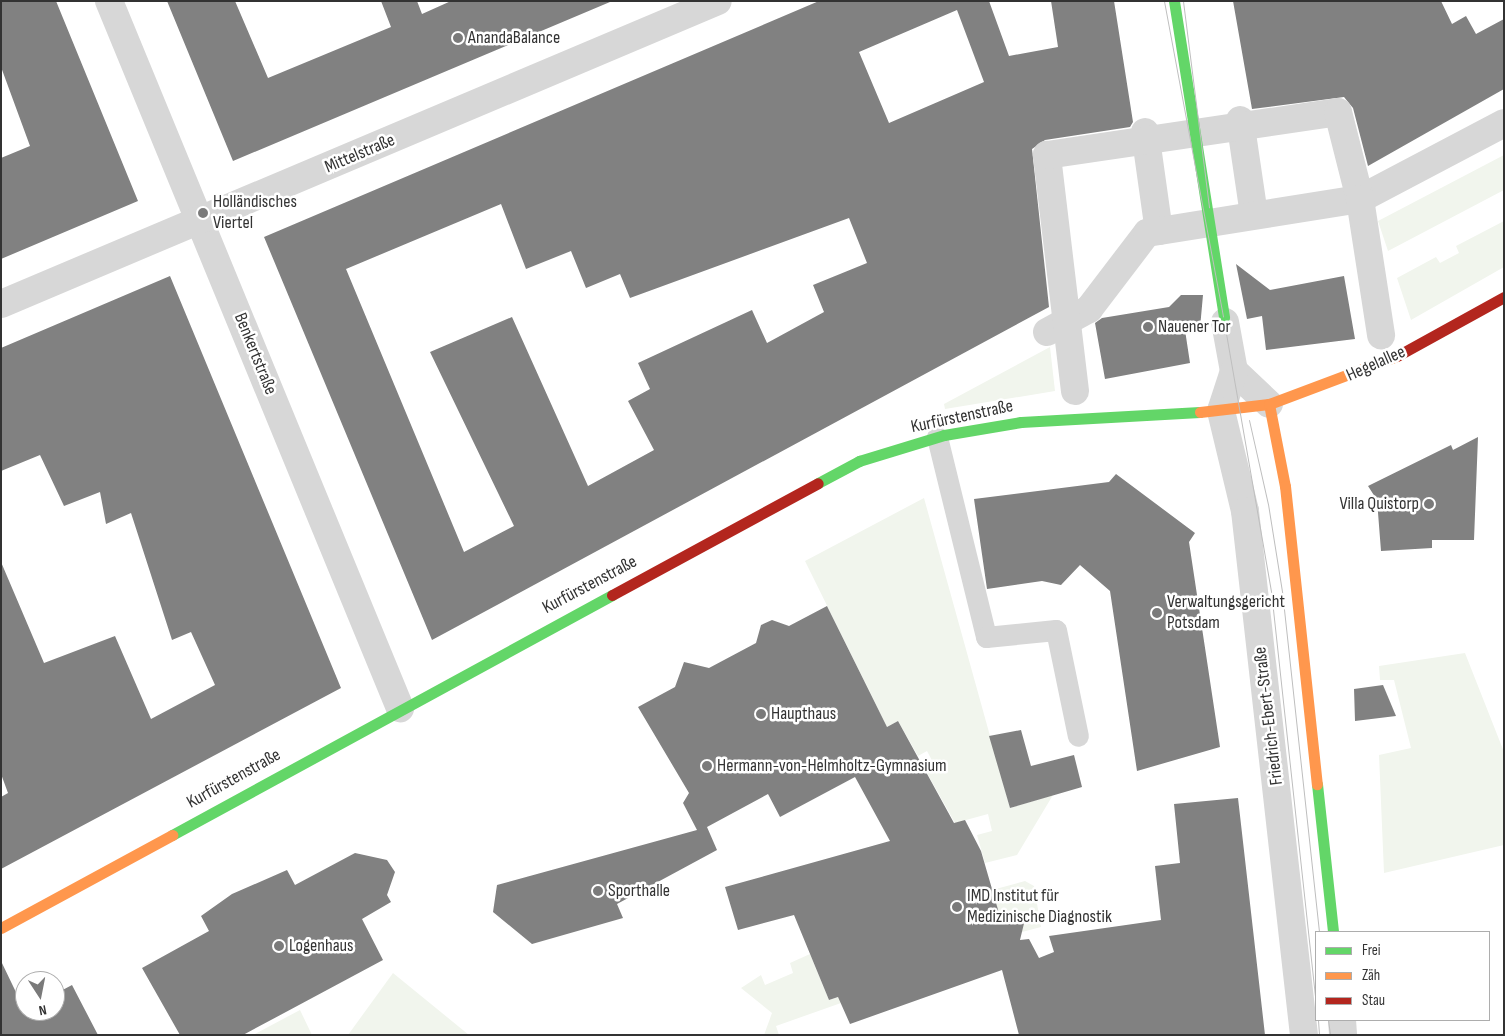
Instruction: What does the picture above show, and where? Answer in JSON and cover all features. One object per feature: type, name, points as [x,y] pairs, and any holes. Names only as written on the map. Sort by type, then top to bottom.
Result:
[{"type":"street","name":"Benkertstraße","points":[[109,1],[400,708]]},
{"type":"street","name":"Mittelstraße","points":[[1,304],[201,222],[718,1]]},
{"type":"street","points":[[1174,1],[1224,320],[1234,372],[1230,411]]},
{"type":"street","points":[[1075,391],[1058,326],[1060,277],[1047,183],[1047,155],[1145,136],[1194,134],[1241,124],[1338,112],[1365,186],[1381,266],[1382,335]]},
{"type":"street","points":[[1058,326],[1089,309],[1146,233],[1208,221],[1254,215],[1365,186],[1504,123]]},
{"type":"street","points":[[1241,124],[1254,215]]},
{"type":"street","points":[[1145,136],[1159,231]]},
{"type":"street","name":"Hegelallee","points":[[1230,411],[1269,404],[1392,359],[1504,297]]},
{"type":"street","points":[[1234,372],[1269,404],[1285,486],[1333,931]]},
{"type":"street","name":"Kurfürstenstraße","points":[[1,928],[400,708],[859,461],[937,437],[1021,422],[1230,411]]},
{"type":"street","name":"Friedrich-Ebert-Straße","points":[[1230,411],[1245,511],[1304,1035]]},
{"type":"street","points":[[1342,1021],[1343,1035]]},
{"type":"lane","points":[[937,437],[986,637],[1056,630],[1078,736]]},
{"type":"shaded area","points":[[1504,155],[1504,190],[1388,251],[1378,221]]},
{"type":"shaded area","points":[[1504,221],[1504,267],[1411,320],[1397,278],[1436,257],[1440,263],[1459,253],[1456,246]]},
{"type":"shaded area","points":[[1050,347],[1055,391],[945,409],[944,404]]},
{"type":"shaded area","points":[[924,498],[1010,808],[1053,795],[1017,855],[985,863],[977,835],[992,831],[988,814],[955,823],[927,773],[936,768],[927,751],[918,756],[898,721],[887,727],[805,561]]},
{"type":"shaded area","points":[[1465,653],[1504,752],[1504,845],[1384,873],[1379,755],[1411,748],[1394,680],[1380,680],[1379,666]]},
{"type":"shaded area","points":[[1025,881],[1034,886],[1041,927],[1022,932],[1001,920],[992,890]]},
{"type":"shaded area","points":[[810,954],[829,1000],[839,997],[841,1003],[776,1026],[779,1035],[764,1035],[772,1013],[741,988],[761,975],[765,985],[793,973],[790,963]]},
{"type":"shaded area","points":[[393,973],[469,1035],[348,1035]]},
{"type":"shaded area","points":[[300,1010],[312,1035],[253,1035]]},
{"type":"building","points":[[1,1],[56,1],[138,201],[1,259],[1,158],[30,146],[1,67]]},
{"type":"building","points":[[167,1],[235,1],[268,78],[391,27],[381,1],[417,1],[422,14],[451,1],[610,2],[233,161]]},
{"type":"building","points":[[819,1],[989,1],[1009,56],[1058,47],[1051,1],[1114,1],[1133,122],[1130,127],[1045,140],[1032,149],[1049,307],[432,640],[264,237]],"holes":[[[957,10],[984,82],[889,123],[859,52]],[[501,204],[526,269],[571,251],[586,288],[620,274],[630,298],[849,218],[867,263],[813,285],[824,312],[767,343],[752,310],[638,363],[650,389],[628,401],[654,450],[588,486],[512,317],[430,352],[514,526],[464,552],[346,269]]]},
{"type":"building","points":[[1233,1],[1441,1],[1452,24],[1466,16],[1476,34],[1504,19],[1504,89],[1368,166],[1353,108],[1344,97],[1252,109]]},
{"type":"building","points":[[1236,264],[1270,290],[1344,276],[1355,339],[1266,350],[1262,316],[1247,319]]},
{"type":"building","points":[[170,276],[341,688],[1,869],[1,797],[8,793],[1,774],[1,562],[44,663],[115,636],[151,719],[215,685],[191,632],[172,640],[131,513],[106,524],[100,492],[64,506],[40,455],[1,471],[1,348]]},
{"type":"building","points":[[1181,295],[1203,295],[1200,328],[1185,330],[1190,363],[1105,379],[1095,323],[1102,318],[1169,307]]},
{"type":"building","name":"Villa Quistorp","points":[[1478,437],[1474,540],[1432,540],[1432,548],[1381,551],[1377,500],[1368,486],[1451,445],[1453,450]]},
{"type":"building","name":"Verwaltungsgericht Potsdam","points":[[1116,474],[1195,533],[1189,542],[1220,747],[1137,771],[1110,591],[1080,565],[1061,585],[1042,581],[987,589],[974,499],[1109,482]]},
{"type":"building","points":[[827,606],[887,727],[898,721],[954,823],[965,820],[981,851],[1001,920],[1027,911],[1020,940],[1029,939],[1039,958],[1054,952],[1049,936],[1161,920],[1155,866],[1180,863],[1174,804],[1238,798],[1265,1035],[1019,1035],[1002,970],[850,1024],[838,997],[829,1000],[794,915],[738,930],[725,887],[890,841],[855,777],[780,817],[768,794],[707,827],[717,850],[617,904],[623,918],[532,944],[493,912],[497,885],[697,830],[683,803],[689,793],[638,707],[675,687],[684,662],[709,668],[756,643],[761,625],[772,620],[789,626]]},
{"type":"building","points":[[1383,685],[1396,716],[1355,721],[1354,689]]},
{"type":"building","points":[[1021,730],[1031,766],[1074,755],[1082,787],[1010,808],[989,736]]},
{"type":"building","name":"Logenhaus","points":[[355,853],[387,860],[395,872],[387,895],[391,902],[362,919],[383,960],[243,1035],[180,1035],[142,968],[209,931],[201,916],[232,894],[287,870],[295,885]]},
{"type":"building","points":[[1,961],[15,990],[15,1021],[65,1021],[65,989],[72,985],[98,1035],[1,1035]]},
{"type":"tram line","points":[[1164,1],[1223,317]]},
{"type":"tram line","points":[[1183,1],[1209,207]]},
{"type":"tram line","points":[[1224,322],[1271,591],[1315,997]]},
{"type":"tram line","points":[[1249,420],[1268,504],[1282,591],[1319,931]]},
{"type":"tram line","points":[[1318,1021],[1319,1035]]},
{"type":"tram line","points":[[1328,1021],[1330,1035]]},
{"type":"traffic: fast","points":[[1174,1],[1224,317]]},
{"type":"traffic: fast","points":[[818,483],[859,461],[944,435],[1021,422],[1200,412]]},
{"type":"traffic: fast","points":[[172,835],[612,595]]},
{"type":"traffic: fast","points":[[1317,784],[1333,931]]},
{"type":"traffic: slow","points":[[1200,412],[1269,404],[1397,356]]},
{"type":"traffic: slow","points":[[1269,404],[1285,486],[1317,784]]},
{"type":"traffic: slow","points":[[1,928],[172,835]]},
{"type":"traffic: jam","points":[[1397,356],[1504,297]]},
{"type":"traffic: jam","points":[[612,595],[818,483]]},
{"type":"place","name":"AnandaBalance","points":[[458,38]]},
{"type":"place","name":"Holländisches Viertel","points":[[203,213]]},
{"type":"place","name":"Nauener Tor","points":[[1148,327]]},
{"type":"place","name":"Villa Quistorp","points":[[1429,504]]},
{"type":"place","name":"Verwaltungsgericht Potsdam","points":[[1157,613]]},
{"type":"place","name":"Haupthaus","points":[[761,714]]},
{"type":"place","name":"Hermann-von-Helmholtz-Gymnasium","points":[[707,766]]},
{"type":"place","name":"Sporthalle","points":[[598,891]]},
{"type":"place","name":"IMD Institut für Medizinische Diagnostik","points":[[957,907]]},
{"type":"place","name":"Logenhaus","points":[[279,946]]}]
